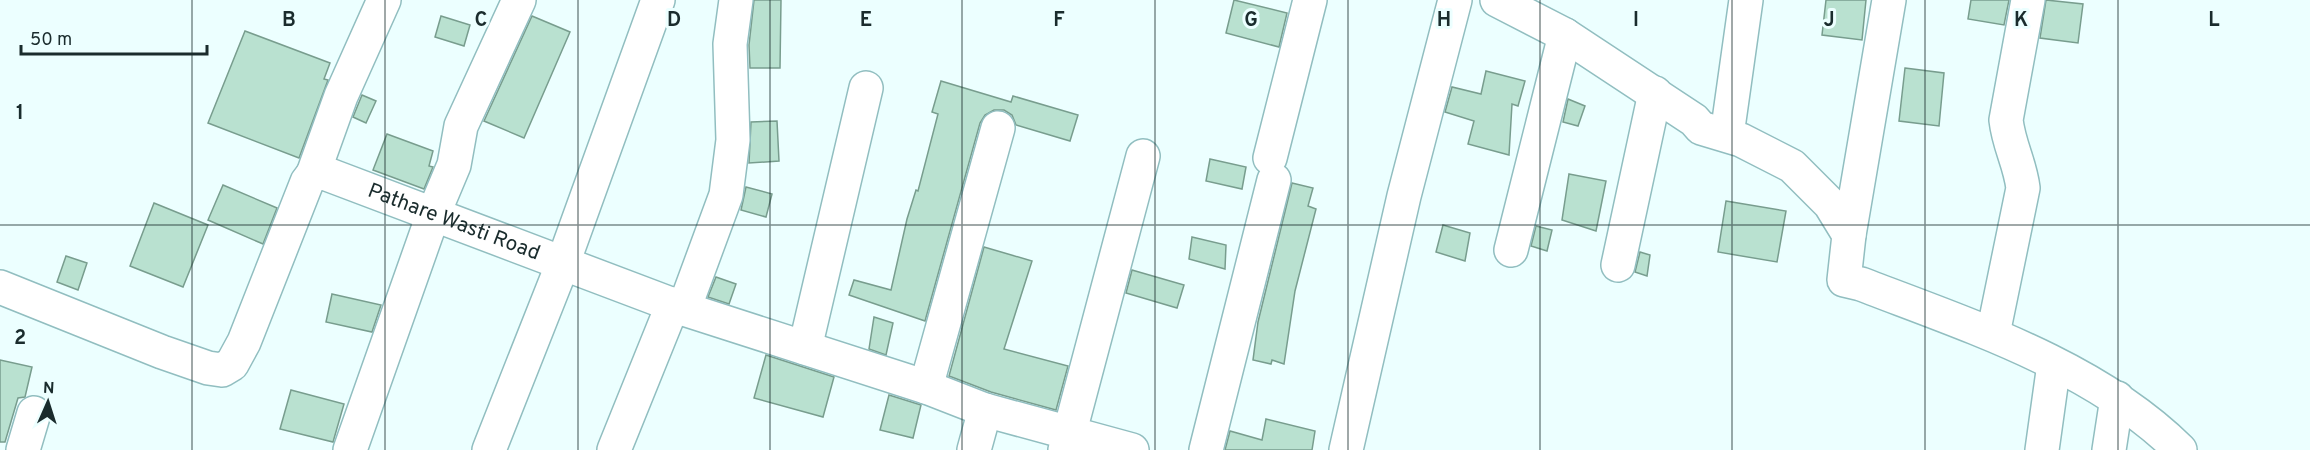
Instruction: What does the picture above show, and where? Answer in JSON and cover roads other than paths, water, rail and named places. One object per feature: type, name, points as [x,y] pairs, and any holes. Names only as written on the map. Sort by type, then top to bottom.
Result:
[{"type":"street","points":[[350,450],[433,215],[454,165],[461,126],[519,0]]},
{"type":"street","points":[[489,450],[563,263],[658,0]]},
{"type":"street","points":[[614,450],[679,307],[726,195],[733,140],[730,44],[736,0]]},
{"type":"street","points":[[1206,450],[1310,0]]},
{"type":"street","points":[[1346,450],[1404,196],[1455,0]]},
{"type":"street","points":[[1497,0],[1566,35],[1655,93],[1694,120],[1701,128],[1741,140],[1792,166],[1830,204],[1849,235]]},
{"type":"street","points":[[1726,135],[1746,0]]},
{"type":"street","points":[[1889,0],[1849,235],[1844,280],[1861,284],[1993,334],[2054,364],[2117,398],[2180,450]]},
{"type":"street","points":[[1993,334],[2023,188],[2021,173],[2008,140],[2006,120],[2028,0]]},
{"type":"street","points":[[0,287],[208,368],[222,370],[232,364],[244,342],[312,174],[340,96],[380,1]]},
{"type":"street","points":[[1511,250],[1566,35]]},
{"type":"street","points":[[805,348],[866,88]]},
{"type":"street","points":[[1618,266],[1655,93]]},
{"type":"street","points":[[926,387],[998,128]]},
{"type":"street","points":[[1067,441],[1143,156]]},
{"type":"street","name":"Pathare Wasti Road","points":[[312,174],[324,173],[679,307],[926,387],[1067,441],[1132,450]]},
{"type":"street","points":[[2042,450],[2054,364]]},
{"type":"street","points":[[2109,450],[2117,398]]},
{"type":"street","points":[[974,450],[985,410]]},
{"type":"street","points":[[22,450],[34,413]]}]
